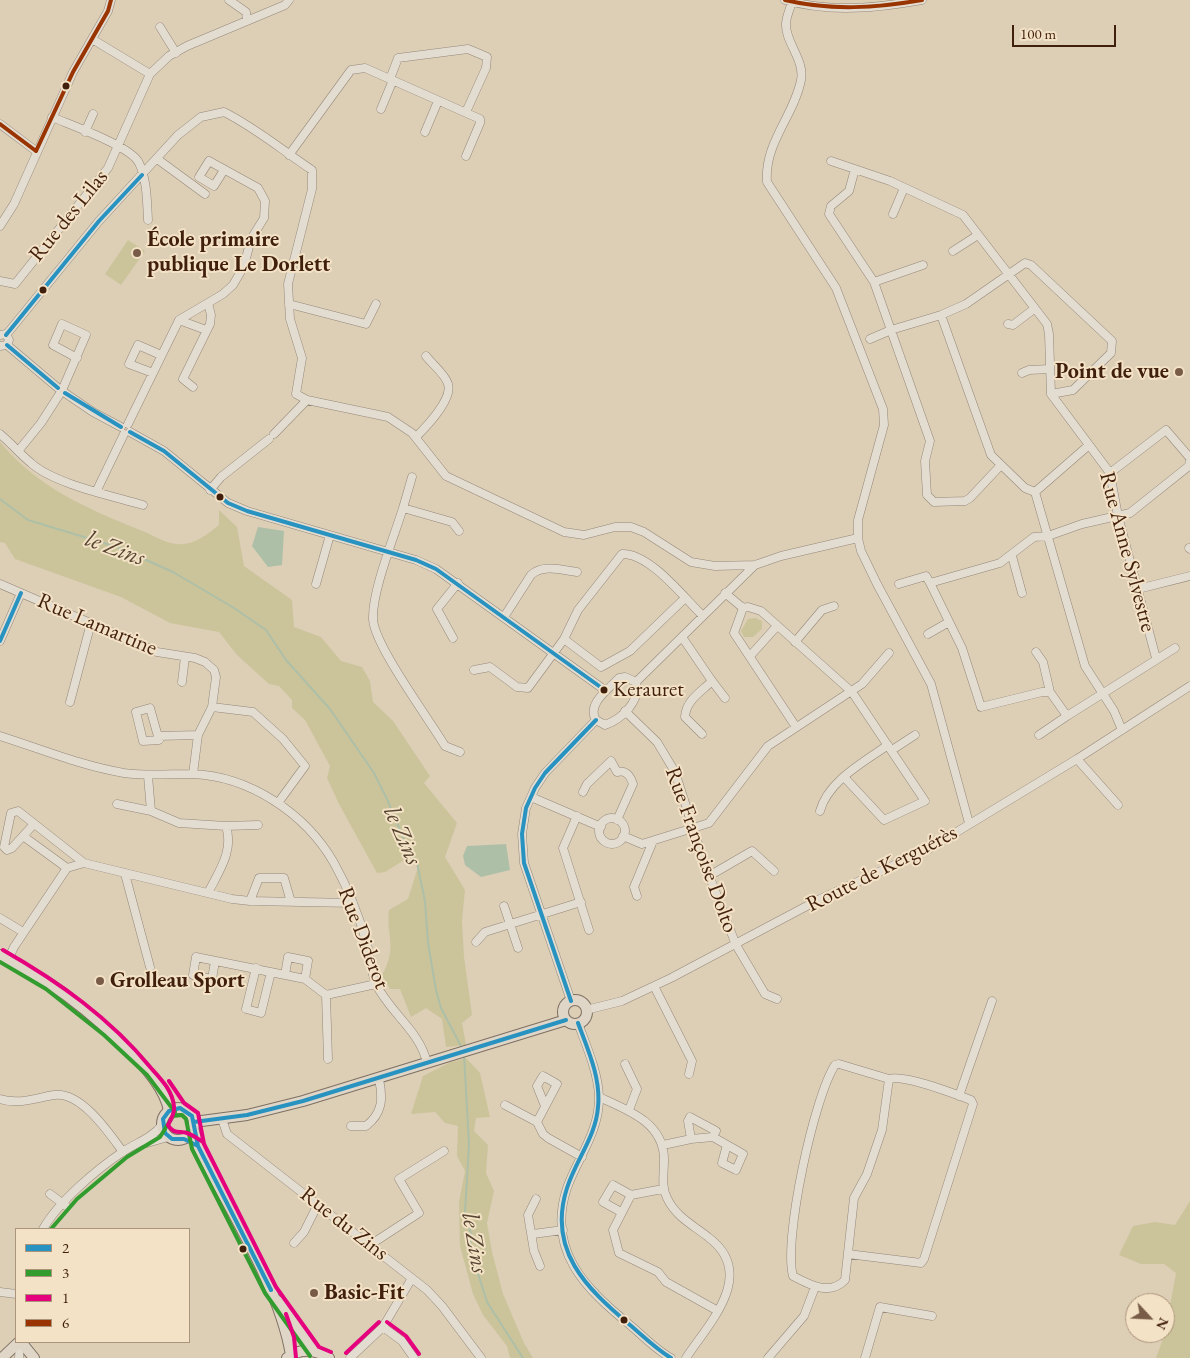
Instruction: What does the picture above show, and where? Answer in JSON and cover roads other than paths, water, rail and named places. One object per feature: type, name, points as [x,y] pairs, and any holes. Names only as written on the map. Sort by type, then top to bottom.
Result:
[{"type":"main road","points":[[4,958],[50,984],[108,1030],[140,1062],[151,1070],[174,1110]]},
{"type":"main road","points":[[184,1139],[194,1125],[268,1110],[379,1079],[566,1020],[578,1023],[584,1020],[586,1010],[582,1003],[571,1001],[564,1009],[566,1020]]},
{"type":"main road","points":[[198,1146],[184,1139],[176,1140],[168,1137],[162,1124],[165,1115],[174,1110],[189,1112],[194,1125],[198,1146],[271,1290],[288,1339],[289,1356],[300,1352],[315,1352],[329,1358]]},
{"type":"main road","points":[[271,1290],[315,1352]]},
{"type":"main road","points":[[2,1358],[19,1343]]},
{"type":"main road","points":[[21,1343],[34,1358]]},
{"type":"street","points":[[0,226],[14,204],[72,72],[108,11],[111,0]]},
{"type":"street","points":[[229,0],[246,12],[247,21]]},
{"type":"street","points":[[92,39],[150,74],[176,52],[285,5],[289,0]]},
{"type":"street","points":[[922,0],[871,8],[852,8],[789,1],[786,26],[801,67],[801,80],[775,136],[766,170],[767,182],[836,288],[883,409],[884,425],[858,520],[858,538],[861,551],[876,584],[931,684],[969,823]]},
{"type":"street","points":[[160,27],[176,52]]},
{"type":"street","points":[[381,109],[398,58],[468,49],[487,57],[486,68],[466,112]]},
{"type":"street","points":[[289,155],[350,70],[365,68],[476,116],[480,123],[466,156]]},
{"type":"street","name":"Rue des Lilas","points":[[0,281],[15,284],[108,168],[150,74]]},
{"type":"street","points":[[425,132],[438,101]]},
{"type":"street","points":[[606,691],[436,569],[390,552],[247,511],[228,503],[164,451],[93,412],[61,391],[3,346],[9,340],[3,335],[99,221],[178,135],[201,117],[224,112],[276,143],[289,155],[312,170],[312,189],[288,284],[290,320],[302,358],[296,394],[307,400],[380,415],[398,422],[416,437],[433,462],[446,476],[564,532],[584,535],[614,527],[631,527],[644,532],[697,564],[714,566],[755,565],[781,556],[858,538]]},
{"type":"street","points":[[85,132],[93,114]]},
{"type":"street","points":[[52,117],[118,146],[140,164],[145,187],[148,220]]},
{"type":"street","points":[[2,128],[36,151]]},
{"type":"street","points":[[160,161],[205,194]]},
{"type":"street","points":[[831,161],[904,188],[963,215],[1008,276],[1046,324],[1049,334],[1051,394],[1074,390],[1111,352],[1112,341],[1032,265],[1025,263],[1021,264],[1008,276],[966,304],[941,315],[891,330],[870,339]]},
{"type":"street","points":[[855,169],[848,191],[830,206],[829,214],[874,282],[930,441],[924,461],[926,495],[934,502],[965,501],[1001,465]]},
{"type":"street","points":[[96,492],[179,320],[223,294],[240,274],[251,239],[264,218],[266,201],[258,188],[224,170]]},
{"type":"street","points":[[893,214],[904,188]]},
{"type":"street","points":[[953,251],[978,235]]},
{"type":"street","points":[[874,282],[923,265]]},
{"type":"street","points":[[193,387],[183,379],[210,324],[211,315],[208,302]]},
{"type":"street","points":[[289,304],[366,324],[376,304]]},
{"type":"street","points":[[1008,324],[1013,325],[1034,309]]},
{"type":"street","points":[[941,315],[991,455],[1025,488],[1035,492]]},
{"type":"street","points":[[179,320],[206,330]]},
{"type":"street","points":[[19,450],[41,423],[61,391],[77,358],[86,335],[62,324],[53,345],[77,358]]},
{"type":"street","points":[[153,374],[129,364],[138,345],[161,355]]},
{"type":"street","points":[[416,437],[431,422],[449,393],[448,383],[426,356]]},
{"type":"street","points":[[1022,373],[1029,370],[1050,369]]},
{"type":"street","name":"Rue Anne Sylvestre","points":[[1051,394],[1054,401],[1110,473],[1118,516],[1156,658]]},
{"type":"street","points":[[210,490],[221,477],[271,437],[307,400]]},
{"type":"street","points":[[930,583],[1000,563],[1012,556],[1034,537],[1048,536],[1082,524],[1130,512],[1189,466],[1190,458],[1166,430],[1110,473]]},
{"type":"street","points":[[0,434],[19,450],[31,464],[47,474],[96,492],[143,505]]},
{"type":"street","points":[[1035,492],[1089,445]]},
{"type":"street","points":[[412,477],[375,601],[374,629],[381,645],[444,746],[460,752]]},
{"type":"street","points":[[1035,492],[1085,666],[1100,693],[1114,711],[1122,730]]},
{"type":"street","points":[[403,508],[452,522],[459,531]]},
{"type":"street","points":[[316,584],[330,535]]},
{"type":"street","points":[[474,670],[490,667],[516,687],[528,688],[564,638],[578,610],[622,554],[632,554],[660,573],[703,616]]},
{"type":"street","points":[[1012,556],[1022,593]]},
{"type":"street","points":[[636,682],[755,565]]},
{"type":"street","points":[[504,617],[536,570],[577,572]]},
{"type":"street","points":[[899,584],[926,576],[962,648],[981,707],[1042,692],[1050,692]]},
{"type":"street","points":[[1138,589],[1190,576]]},
{"type":"street","points":[[453,638],[437,609],[458,583]]},
{"type":"street","name":"Rue Lamartine","points":[[0,584],[157,652],[205,662],[214,670],[216,677],[212,707],[198,735],[193,774]]},
{"type":"street","points":[[0,641],[21,593]]},
{"type":"street","points":[[725,594],[743,608],[748,607],[761,611],[852,692],[925,800],[884,820],[844,777]]},
{"type":"street","points":[[564,638],[601,667],[630,650],[685,598]]},
{"type":"street","points":[[795,642],[822,610],[834,606]]},
{"type":"street","points":[[743,608],[734,633],[796,727]]},
{"type":"street","points":[[928,634],[949,622]]},
{"type":"street","points":[[70,702],[91,623]]},
{"type":"street","points":[[750,656],[777,626]]},
{"type":"street","points":[[682,637],[725,698]]},
{"type":"street","name":"Rue Anne Sylvestre","points":[[1039,735],[1100,693],[1156,658],[1176,648]]},
{"type":"street","points":[[1036,652],[1044,662],[1050,692],[1067,716]]},
{"type":"street","points":[[623,836],[642,844],[709,823],[768,746],[852,692],[862,684],[889,653]]},
{"type":"street","points":[[182,682],[185,657]]},
{"type":"street","points":[[619,678],[630,678],[636,682],[637,698],[614,722],[605,725],[596,720],[592,711],[595,703],[619,678]]},
{"type":"street","points":[[702,734],[685,718],[686,711],[688,703],[712,681]]},
{"type":"street","name":"Route de Kerguérès","points":[[586,1010],[622,1001],[654,986],[820,900],[927,850],[1077,759],[1190,686]]},
{"type":"street","points":[[212,707],[253,712],[283,740],[305,766],[278,803]]},
{"type":"street","name":"Rue Françoise Dolto","points":[[625,711],[657,742],[666,754],[675,772],[709,876],[736,945],[765,994],[777,999]]},
{"type":"street","points":[[571,1001],[524,863],[522,834],[526,808],[546,773],[596,720]]},
{"type":"street","points":[[158,736],[198,735]]},
{"type":"street","points":[[820,811],[822,804],[844,777],[890,748],[915,735]]},
{"type":"street","name":"Rue Diderot","points":[[0,736],[106,769],[148,776],[193,774],[237,784],[278,803],[316,837],[334,863],[361,923],[376,984],[422,1046],[427,1063]]},
{"type":"street","points":[[1077,759],[1118,805]]},
{"type":"street","points":[[583,792],[587,784],[611,761],[617,772],[628,773],[633,784],[617,820]]},
{"type":"street","points":[[148,776],[151,811]]},
{"type":"street","points":[[531,797],[601,827]]},
{"type":"street","points":[[117,804],[151,811],[179,823],[226,826],[258,825]]},
{"type":"street","points":[[34,824],[12,848],[7,850],[4,847],[11,813],[18,811],[84,863],[125,874],[250,901],[353,903]]},
{"type":"street","points":[[577,816],[563,848],[590,930]]},
{"type":"street","points":[[606,818],[617,820],[626,826],[618,844],[599,836],[606,818]]},
{"type":"street","points":[[208,893],[229,848],[230,837],[226,826]]},
{"type":"street","points":[[23,836],[67,868]]},
{"type":"street","points":[[637,896],[634,887],[653,842]]},
{"type":"street","points":[[709,876],[752,851],[774,871]]},
{"type":"street","points":[[4,958],[67,868],[84,863]]},
{"type":"street","points":[[125,874],[150,967]]},
{"type":"street","points":[[250,901],[259,878],[284,878],[291,902]]},
{"type":"street","points":[[476,942],[485,932],[581,902]]},
{"type":"street","points":[[504,906],[518,948]]},
{"type":"street","points":[[0,918],[23,932]]},
{"type":"street","points":[[285,975],[288,957],[308,961],[305,979]]},
{"type":"street","points":[[216,961],[305,979],[326,995],[376,984]]},
{"type":"street","points":[[256,968],[246,1009],[261,1013],[271,972]]},
{"type":"street","points":[[654,986],[692,1061],[689,1074]]},
{"type":"street","points":[[326,995],[328,1059]]},
{"type":"street","points":[[959,1096],[992,1001]]},
{"type":"street","points":[[578,1023],[599,1096],[592,1137],[567,1190],[563,1230],[570,1262],[583,1283],[601,1301],[671,1358]]},
{"type":"street","points":[[624,1064],[637,1089],[628,1110]]},
{"type":"street","points":[[848,1254],[921,1263],[924,1259],[973,1104],[971,1100],[895,1077],[889,1079],[839,1064],[835,1065],[831,1070],[798,1179],[791,1256],[793,1276],[815,1287],[839,1286],[845,1280],[854,1198],[867,1174],[882,1130],[889,1079]]},
{"type":"street","points":[[351,1126],[366,1126],[376,1116],[382,1102],[379,1079]]},
{"type":"street","points":[[0,1100],[25,1102],[56,1094],[71,1098],[83,1104],[123,1152]]},
{"type":"street","points":[[599,1096],[628,1110],[652,1126],[663,1145],[663,1189],[678,1214],[710,1238],[722,1251],[728,1264],[730,1285],[726,1299],[686,1358]]},
{"type":"street","points":[[505,1105],[537,1122],[540,1130],[548,1138],[582,1157]]},
{"type":"street","points":[[537,1122],[545,1106]]},
{"type":"street","points":[[691,1139],[688,1121],[690,1117],[716,1131],[713,1137]]},
{"type":"street","name":"Rue du Zins","points":[[222,1119],[227,1134],[412,1278],[442,1306],[481,1358]]},
{"type":"street","points":[[45,1228],[65,1204],[123,1152],[150,1137],[162,1124]]},
{"type":"street","points":[[50,1228],[65,1204],[97,1176],[152,1140],[168,1137]]},
{"type":"street","points":[[663,1145],[691,1139],[713,1137],[727,1145]]},
{"type":"street","points":[[370,1245],[418,1213],[398,1179],[444,1151]]},
{"type":"street","points":[[621,1212],[604,1202],[612,1185],[631,1195],[663,1189]]},
{"type":"street","points":[[50,1194],[65,1204]]},
{"type":"street","points":[[631,1195],[613,1230],[619,1252],[658,1272],[666,1282],[718,1311]]},
{"type":"street","points":[[536,1199],[528,1215],[533,1234],[534,1251],[540,1266]]},
{"type":"street","points":[[294,1242],[304,1232],[318,1204]]},
{"type":"street","points":[[533,1234],[563,1230]]},
{"type":"street","points":[[350,1358],[384,1321],[412,1278]]},
{"type":"street","points":[[768,1358],[804,1316],[815,1287]]},
{"type":"street","points":[[0,1292],[15,1294]]},
{"type":"street","points":[[865,1358],[880,1307],[932,1316]]},
{"type":"street","points":[[384,1321],[414,1358]]},
{"type":"street","points":[[19,1358],[20,1343]]},
{"type":"waterway","name":"le Zins","points":[[0,499],[28,520],[117,547],[173,572],[234,608],[266,630],[286,660],[330,709],[374,773],[387,799],[405,842],[417,863],[425,901],[428,943],[436,990],[441,1008],[462,1048]]},
{"type":"waterway","name":"le Zins","points":[[464,1055],[469,1145],[465,1212],[471,1234],[470,1248],[487,1302],[523,1358]]},
{"type":"place","name":"École primaire publique Le Dorlett","points":[[137,253]]},
{"type":"place","name":"Point de vue","points":[[1179,372]]},
{"type":"place","name":"Kerauret","points":[[604,690]]},
{"type":"place","name":"Grolleau Sport","points":[[100,981]]},
{"type":"place","name":"Basic-Fit","points":[[314,1293]]}]
